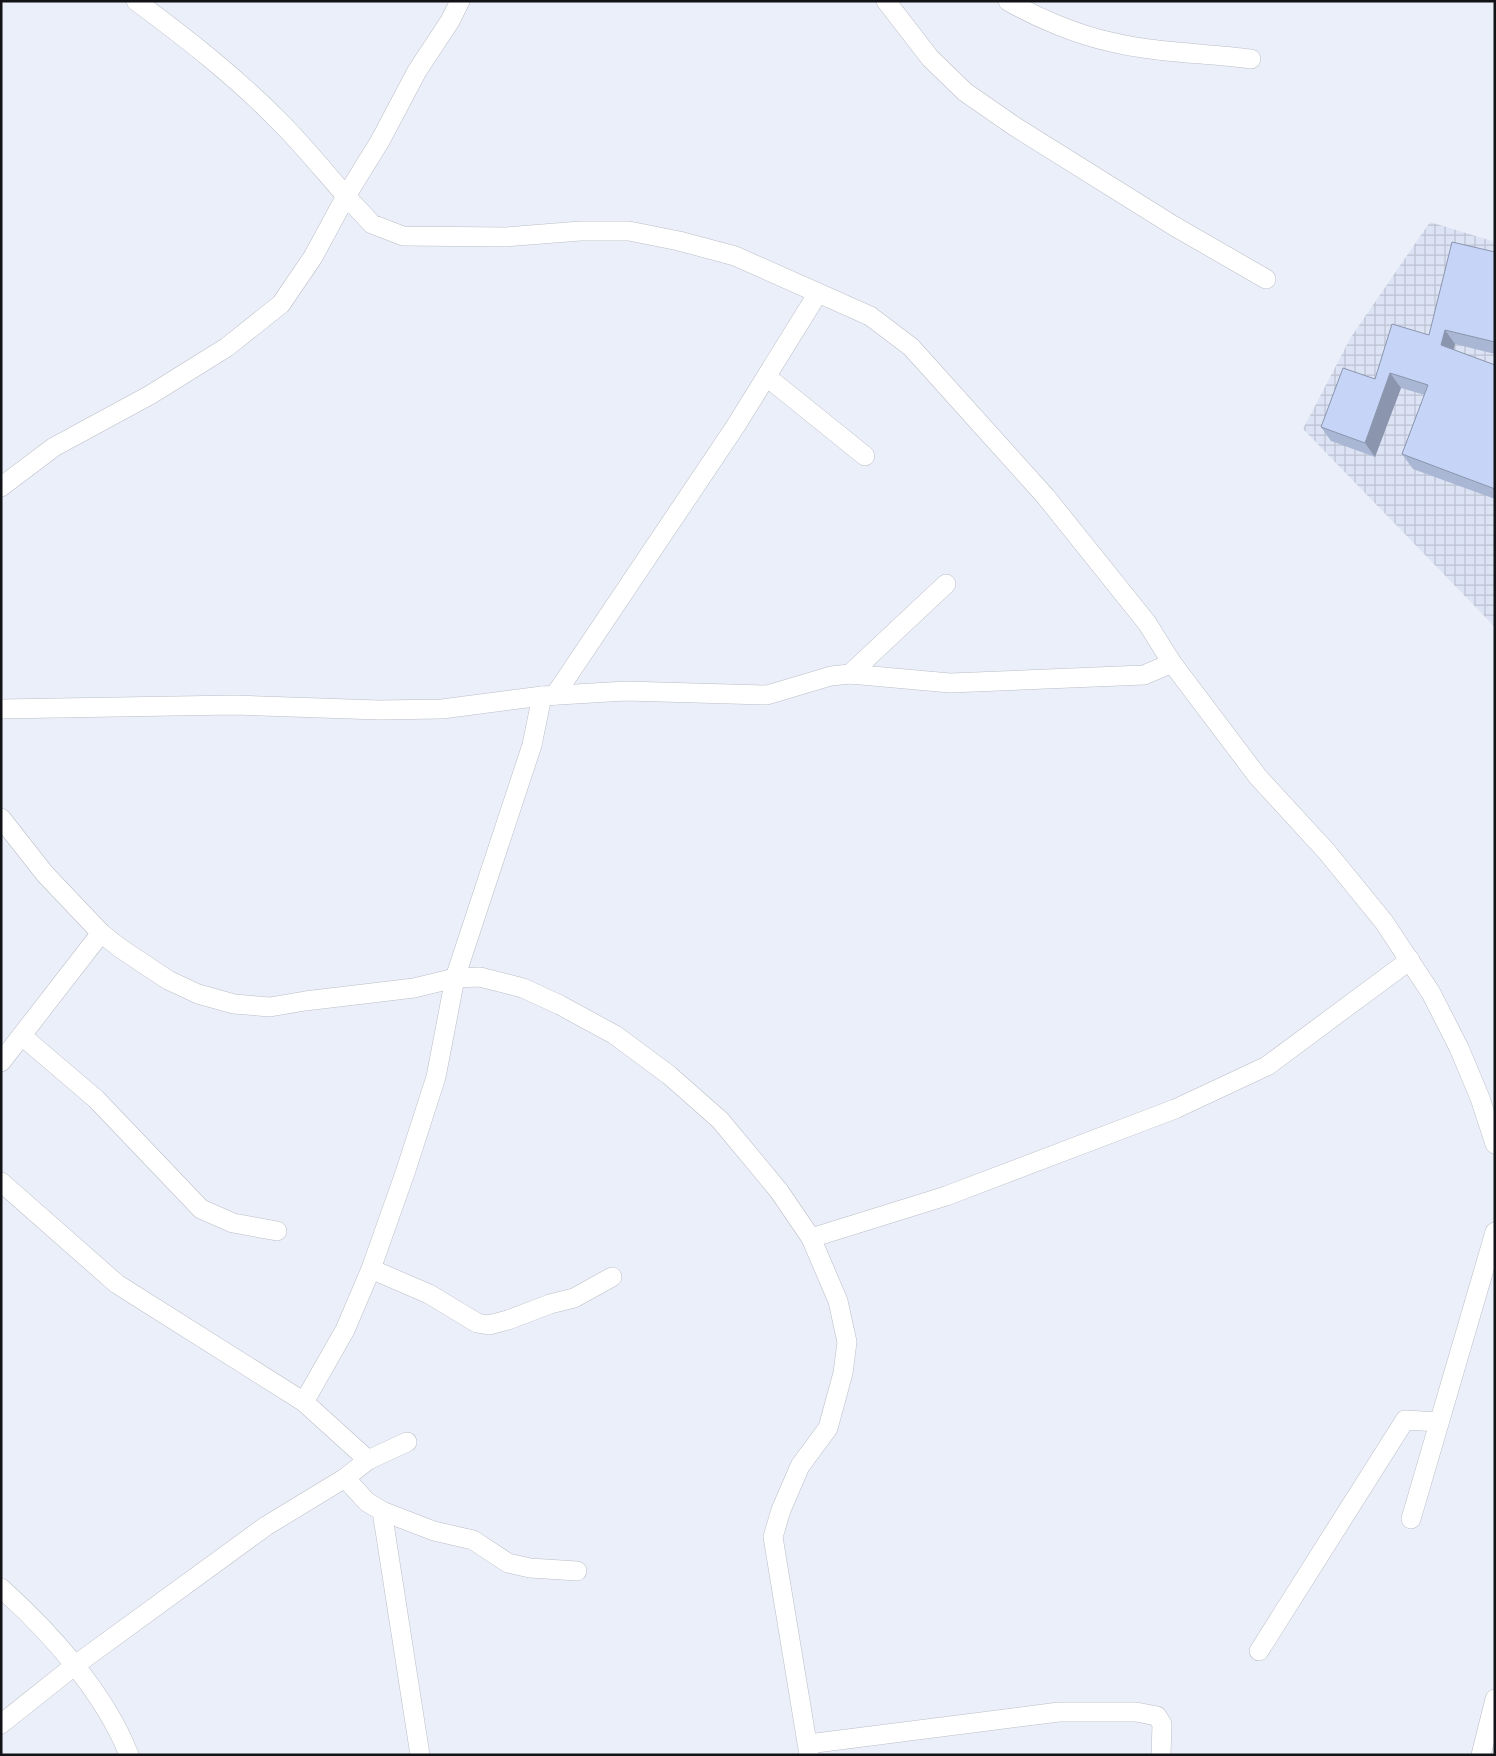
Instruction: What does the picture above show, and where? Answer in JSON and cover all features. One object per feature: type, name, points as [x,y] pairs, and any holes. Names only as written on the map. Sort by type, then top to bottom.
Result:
[{"type":"street","points":[[136,1],[198,48],[240,84],[280,122],[372,224],[403,236],[506,237],[580,231],[629,231],[679,240],[735,256],[870,316],[912,347],[931,366],[1046,497],[1147,623],[1172,663],[1258,778],[1327,852],[1384,922],[1431,993],[1480,1098],[1495,1144]]},
{"type":"street","points":[[1,487],[54,447],[150,395],[228,347],[281,304],[314,257],[346,196],[380,140],[417,71],[450,21],[460,1]]},
{"type":"street","points":[[886,1],[930,58],[965,92],[1014,126],[1174,226],[1266,280]]},
{"type":"street","points":[[1008,1],[1052,22],[1110,42],[1155,50],[1251,59]]},
{"type":"street","points":[[304,1402],[345,1330],[371,1269],[436,1077],[455,978],[548,696],[767,377],[818,293]]},
{"type":"street","points":[[767,377],[865,456]]},
{"type":"street","points":[[850,674],[946,584]]},
{"type":"street","points":[[1,709],[234,705],[379,710],[442,709],[548,696],[626,691],[767,695],[831,676],[850,674],[950,683],[1144,675],[1172,663]]},
{"type":"street","points":[[1,818],[45,874],[101,933],[168,980],[198,994],[234,1004],[270,1007],[414,988],[455,978],[480,977],[523,988],[538,995],[615,1035],[662,1069],[720,1120],[779,1191],[811,1238],[838,1302],[847,1342],[843,1373],[828,1428],[800,1466],[781,1510],[773,1537],[808,1749],[1059,1712],[1136,1712],[1157,1716],[1162,1724],[1161,1755]]},
{"type":"street","points":[[1,1062],[101,933]]},
{"type":"street","points":[[811,1238],[946,1196],[1192,1101],[1267,1066],[1410,960]]},
{"type":"street","points":[[22,1036],[96,1099],[201,1209],[233,1222],[277,1231]]},
{"type":"street","points":[[1,1182],[117,1284],[304,1402],[368,1460]]},
{"type":"street","points":[[1411,1519],[1495,1232]]},
{"type":"street","points":[[371,1269],[429,1294],[477,1323],[489,1325],[574,1298],[612,1277]]},
{"type":"street","points":[[1259,1651],[1405,1420],[1439,1422]]},
{"type":"street","points":[[1,1724],[74,1666],[266,1526],[345,1478],[368,1460],[407,1442]]},
{"type":"street","points":[[345,1478],[367,1502],[382,1511],[434,1531],[473,1540],[508,1563],[530,1568],[577,1571]]},
{"type":"street","points":[[382,1511],[420,1755]]},
{"type":"street","points":[[1,1588],[33,1617],[74,1666],[100,1700],[123,1740],[129,1755]]},
{"type":"street","points":[[1481,1755],[1495,1699]]},
{"type":"shaded area","points":[[1430,222],[1495,242],[1495,627],[1303,429],[1351,337]]},
{"type":"building","points":[[1452,242],[1495,252],[1495,342],[1445,330],[1441,345],[1495,365],[1495,489],[1402,454],[1428,385],[1390,373],[1365,443],[1321,427],[1343,368],[1375,379],[1392,324],[1429,335]]}]
